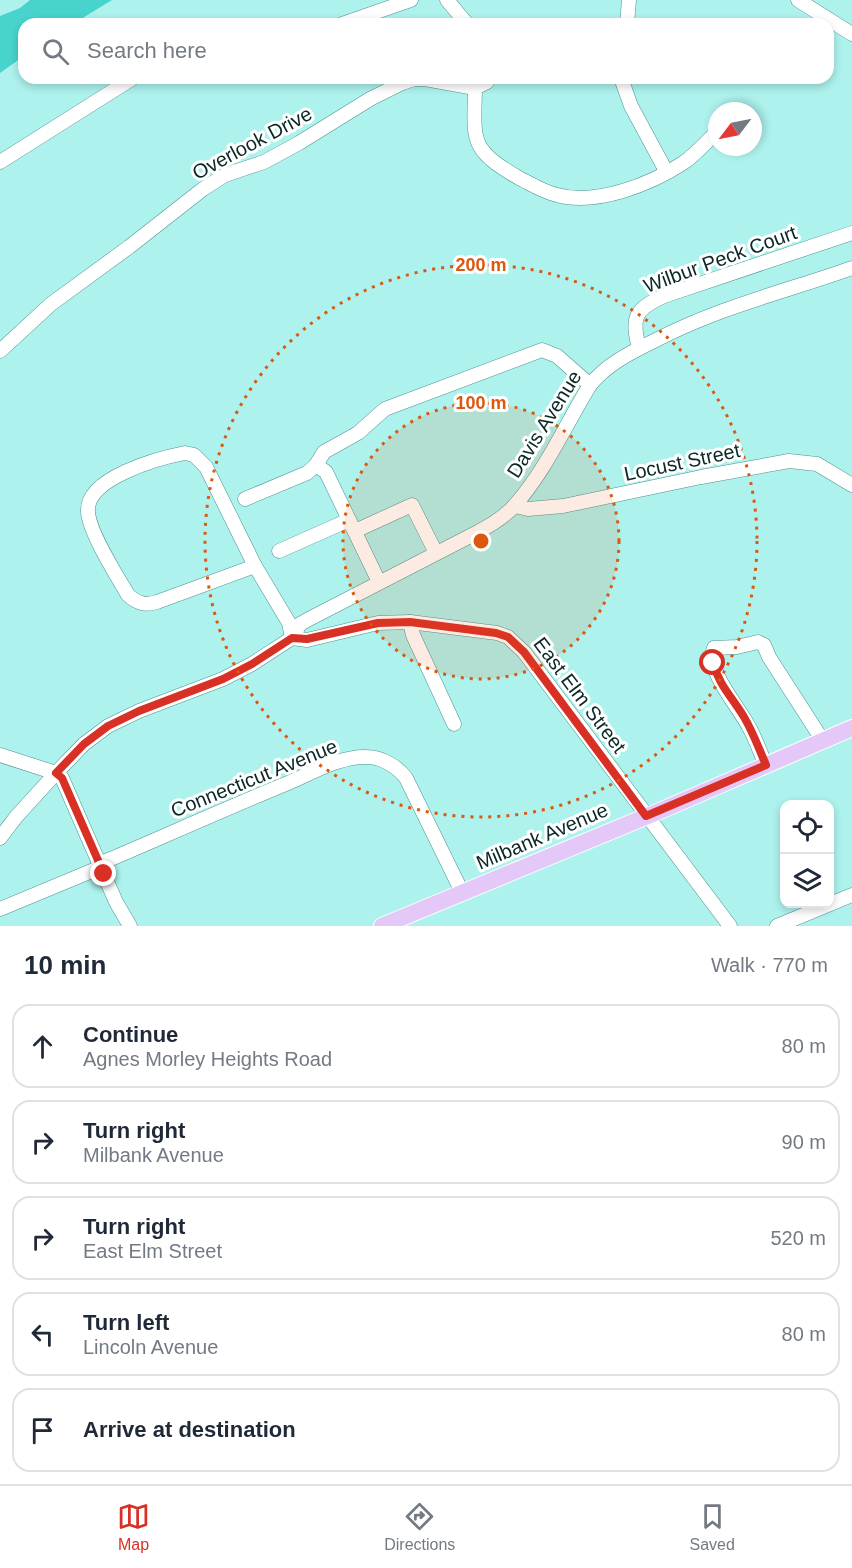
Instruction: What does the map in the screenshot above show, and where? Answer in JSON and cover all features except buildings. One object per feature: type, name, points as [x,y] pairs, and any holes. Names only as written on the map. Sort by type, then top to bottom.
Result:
[{"type":"main road","name":"Milbank Avenue","points":[[382,926],[852,728]]},
{"type":"street","points":[[359,18],[411,0]]},
{"type":"street","points":[[628,18],[629,0]]},
{"type":"street","points":[[798,0],[827,18]]},
{"type":"street","points":[[455,2],[464,18]]},
{"type":"street","points":[[834,23],[852,34]]},
{"type":"street","points":[[0,162],[124,84]]},
{"type":"street","name":"Overlook Drive","points":[[0,351],[51,304],[203,189],[225,175],[264,162],[370,99],[400,84]]},
{"type":"street","name":"Overlook Drive","points":[[453,84],[475,88]]},
{"type":"street","points":[[483,84],[475,88],[474,130],[479,145],[494,162],[538,188],[557,195],[574,198],[638,186],[684,162],[708,140]]},
{"type":"street","points":[[623,84],[631,106],[666,171]]},
{"type":"street","name":"Wilbur Peck Court","points":[[639,348],[635,318],[647,304],[664,296],[852,233]]},
{"type":"street","name":"Davis Avenue","points":[[292,638],[300,624],[492,524],[514,506],[533,481],[599,373],[639,348],[694,321],[852,268]]},
{"type":"street","points":[[245,499],[307,472],[316,465],[324,452],[358,433],[385,409],[542,350],[557,356],[590,385]]},
{"type":"street","points":[[255,566],[149,605],[136,602],[128,595],[92,529],[87,511],[89,502],[93,493],[107,480],[175,455],[185,453],[194,455],[206,467],[255,566],[289,623],[292,638]]},
{"type":"street","name":"Locust Street","points":[[514,506],[528,509],[562,506],[789,461],[817,464],[852,485]]},
{"type":"street","points":[[316,465],[326,472],[379,582]]},
{"type":"street","points":[[279,551],[412,505],[435,553]]},
{"type":"street","points":[[410,622],[413,635],[454,724]]},
{"type":"street","name":"East Elm Street","points":[[0,838],[15,817],[56,773],[84,744],[108,726],[139,711],[223,679],[252,664],[292,638],[307,639],[378,623],[410,622],[479,629],[508,637],[515,643],[730,926]]},
{"type":"street","points":[[766,765],[751,729],[736,703],[719,681],[711,654],[714,648],[737,647],[758,642],[764,645],[823,741]]},
{"type":"street","points":[[0,755],[56,773],[62,778],[116,902],[130,926]]},
{"type":"street","name":"Connecticut Avenue","points":[[0,909],[338,762],[365,756],[394,766],[406,778],[462,892]]},
{"type":"street","points":[[777,926],[852,895]]},
{"type":"water","points":[[30,0],[112,0],[83,18],[18,18],[18,60],[0,73],[0,16],[20,8]]},
{"type":"route","points":[[104,874],[72,799],[62,778],[56,773],[84,744],[108,726],[139,711],[223,679],[252,664],[292,638],[307,639],[378,623],[395,622],[479,629],[508,637],[524,652],[646,816],[766,765],[751,729],[736,703],[719,681],[713,663]]}]
